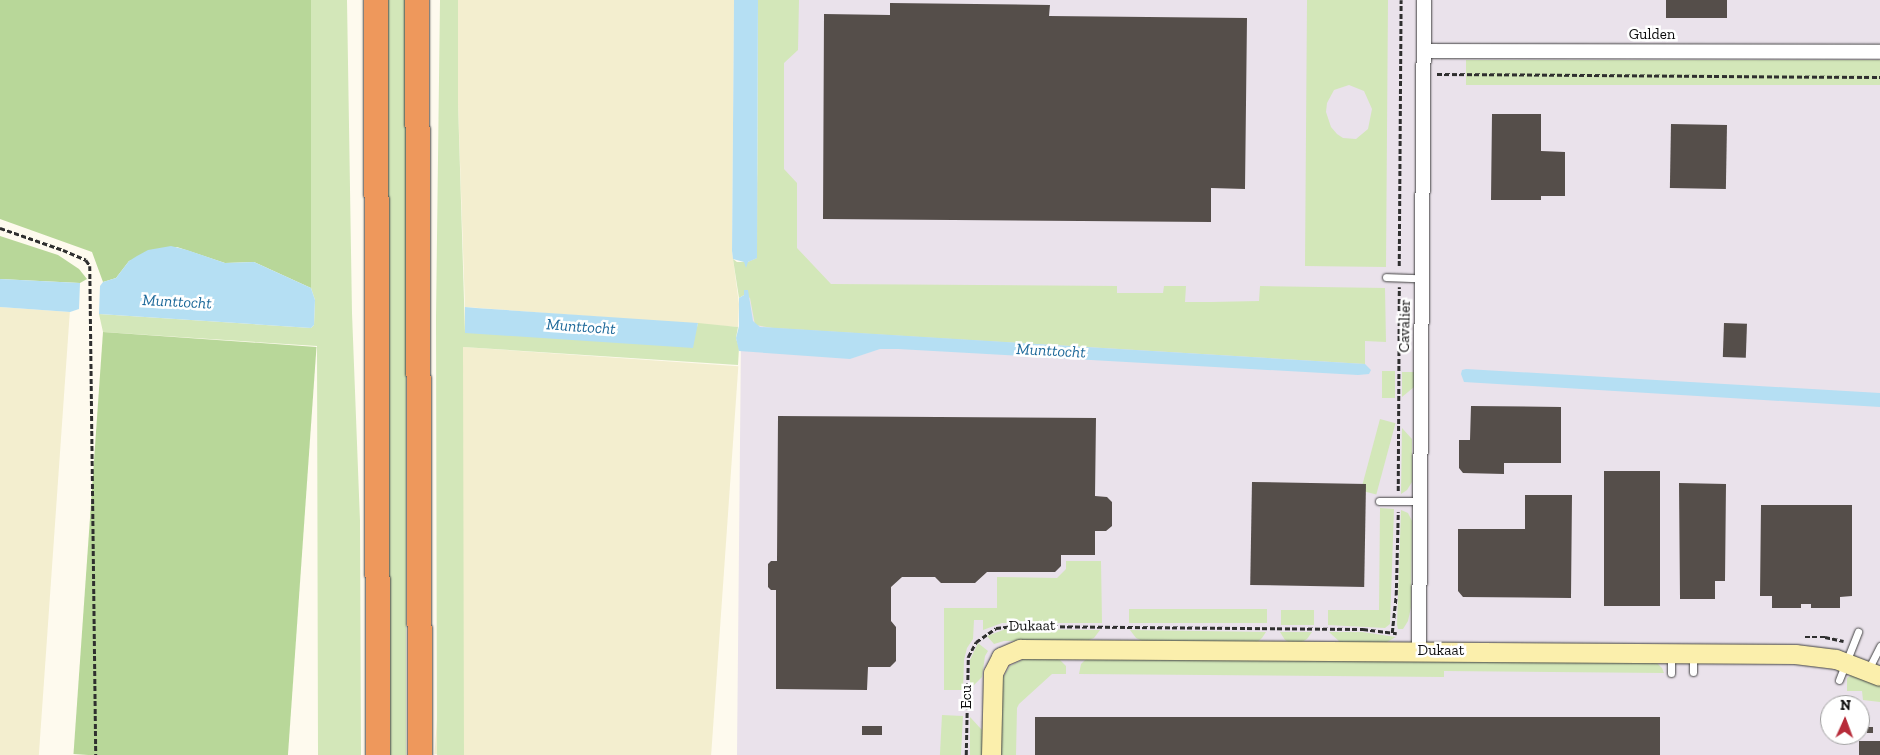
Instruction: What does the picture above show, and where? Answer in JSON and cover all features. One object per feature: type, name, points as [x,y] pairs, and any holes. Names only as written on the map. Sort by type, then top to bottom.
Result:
[{"type":"highway","points":[[376,0],[378,755]]},
{"type":"highway","points":[[417,0],[420,755]]},
{"type":"street","name":"Cavalier","points":[[1420,652],[1424,0]]},
{"type":"street","name":"Gulden","points":[[1424,51],[1880,52]]},
{"type":"street","name":"Dukaat","points":[[1001,657],[1010,651],[1031,648],[1804,654],[1846,662],[1874,673]]},
{"type":"street","name":"Ecu","points":[[991,755],[993,673],[1001,657]]},
{"type":"lane","points":[[1386,277],[1422,278]]},
{"type":"lane","points":[[1379,500],[1420,501]]},
{"type":"lane","points":[[1839,680],[1858,632]]},
{"type":"lane","points":[[1874,673],[1880,646]]},
{"type":"lane","points":[[1671,653],[1671,673]]},
{"type":"lane","points":[[1692,672],[1693,654]]},
{"type":"path","points":[[1398,501],[1401,0]]},
{"type":"path","points":[[1438,74],[1880,77]]},
{"type":"path","points":[[0,228],[86,260],[91,272],[96,755]]},
{"type":"path","name":"Dukaat","points":[[976,642],[996,628],[1015,626],[1363,629],[1392,633],[1396,595],[1398,501]]},
{"type":"path","name":"Ecu","points":[[966,755],[968,657],[976,642]]},
{"type":"shaded area","points":[[458,0],[734,0],[732,251],[739,304],[738,327],[465,307],[458,103]]},
{"type":"shaded area","points":[[776,0],[1880,0],[1880,755],[737,755],[741,337]]},
{"type":"shaded area","points":[[0,307],[70,312],[39,755],[0,755]]},
{"type":"shaded area","points":[[463,347],[738,366],[711,755],[435,754]]},
{"type":"green space","points":[[0,0],[311,0],[311,288],[254,262],[225,263],[177,247],[129,261],[116,278],[103,282],[92,252],[0,219]]},
{"type":"green space","points":[[311,0],[347,0],[352,313],[360,521],[361,755],[318,755],[317,346],[103,332],[99,314],[311,328],[314,325],[315,300],[311,288]]},
{"type":"green space","points":[[387,0],[406,0],[406,755],[387,755]]},
{"type":"green space","points":[[440,0],[458,0],[458,103],[465,333],[697,327],[698,323],[738,327],[736,338],[739,348],[738,365],[463,347],[464,755],[437,755],[436,318]]},
{"type":"green space","points":[[758,0],[799,0],[798,50],[784,63],[784,169],[797,183],[797,248],[831,284],[1117,286],[1117,293],[1163,293],[1164,286],[1186,286],[1185,302],[1259,301],[1260,286],[1385,288],[1386,342],[1365,341],[1365,364],[773,328],[755,325],[750,298],[744,295],[739,298],[733,259],[737,262],[748,262],[757,258]]},
{"type":"green space","points":[[1307,0],[1388,0],[1386,267],[1305,266]],"holes":[[[1349,85],[1364,91],[1372,109],[1368,129],[1356,139],[1343,138],[1331,127],[1326,112],[1327,103],[1334,90]]]},
{"type":"green space","points":[[1466,60],[1880,60],[1880,85],[1466,85]]},
{"type":"green space","points":[[0,236],[58,255],[79,269],[87,279],[80,283],[0,279]]},
{"type":"green space","points":[[103,332],[316,347],[288,755],[73,754]]},
{"type":"green space","points":[[1382,371],[1395,371],[1395,398],[1382,398]]},
{"type":"green space","points":[[1402,372],[1414,372],[1414,387],[1402,397]]},
{"type":"green space","points":[[1380,419],[1395,423],[1376,495],[1361,490]]},
{"type":"green space","points":[[1402,428],[1412,439],[1412,482],[1407,490],[1401,494]]},
{"type":"green space","points":[[1380,508],[1394,509],[1390,624],[1385,628],[1328,625],[1328,610],[1379,610]]},
{"type":"green space","points":[[1401,510],[1408,513],[1412,521],[1411,607],[1408,621],[1403,629],[1398,629],[1397,625]]},
{"type":"green space","points":[[1066,561],[1101,561],[1102,623],[1002,623],[983,630],[983,620],[974,620],[973,639],[967,648],[964,660],[963,690],[944,690],[944,608],[997,608],[997,577],[1057,578],[1066,569]]},
{"type":"green space","points":[[1129,609],[1267,609],[1267,623],[1129,623]]},
{"type":"green space","points":[[1281,610],[1314,610],[1314,625],[1281,625]]},
{"type":"green space","points":[[1006,629],[1100,630],[1094,638],[1086,641],[1004,641],[994,644],[987,636]]},
{"type":"green space","points":[[1130,630],[1266,632],[1256,643],[1145,642],[1136,638]]},
{"type":"green space","points":[[1280,632],[1312,632],[1307,639],[1300,643],[1291,643],[1285,640]]},
{"type":"green space","points":[[1329,632],[1362,632],[1396,637],[1387,642],[1341,643]]},
{"type":"green space","points":[[978,643],[988,651],[985,656],[982,677],[970,689],[970,660]]},
{"type":"green space","points":[[1028,657],[1057,657],[1066,666],[1066,674],[1052,674],[1019,704],[1017,708],[1016,755],[999,755],[1002,679],[1010,666]]},
{"type":"green space","points":[[1087,658],[1656,662],[1664,673],[1444,671],[1444,677],[1079,674],[1081,664]]},
{"type":"green space","points":[[1853,674],[1880,685],[1880,702],[1870,701],[1870,695],[1862,695],[1862,691],[1847,691],[1847,678]]},
{"type":"green space","points":[[942,715],[963,716],[961,755],[940,755]]},
{"type":"green space","points":[[970,717],[982,730],[983,755],[970,755]]},
{"type":"water","points":[[734,0],[758,0],[757,258],[748,262],[746,268],[744,262],[733,259],[732,251]]},
{"type":"water","name":"Munttocht","points":[[171,246],[225,263],[254,262],[311,288],[315,300],[314,325],[311,328],[99,314],[100,286],[103,282],[116,278],[129,261],[148,250]]},
{"type":"water","points":[[0,279],[80,283],[79,309],[70,312],[0,307]]},
{"type":"water","name":"Munttocht","points":[[744,290],[748,290],[753,321],[760,327],[1365,364],[1371,370],[1369,374],[1358,375],[898,349],[880,349],[850,359],[739,351],[736,338],[739,326],[739,298],[744,295]]},
{"type":"water","name":"Munttocht","points":[[465,307],[698,323],[693,348],[465,333]]},
{"type":"water","points":[[1462,370],[1880,393],[1880,407],[1464,382],[1461,374]]},
{"type":"building","points":[[1666,0],[1727,0],[1727,18],[1666,18]]},
{"type":"building","points":[[890,3],[1050,5],[1049,16],[1247,18],[1245,189],[1211,188],[1211,222],[823,219],[824,14],[890,15]]},
{"type":"building","points":[[1492,114],[1541,114],[1541,151],[1565,152],[1565,196],[1541,196],[1541,200],[1491,200]]},
{"type":"building","points":[[1671,124],[1727,125],[1726,189],[1670,188]]},
{"type":"building","points":[[1724,323],[1747,324],[1746,358],[1723,357]]},
{"type":"building","points":[[1471,406],[1561,407],[1561,463],[1504,463],[1504,474],[1463,473],[1459,468],[1459,440],[1470,440]]},
{"type":"building","points":[[778,416],[1096,418],[1095,496],[1107,497],[1112,502],[1112,526],[1106,531],[1095,531],[1095,555],[1061,555],[1061,566],[1055,572],[987,572],[975,583],[941,583],[935,577],[902,577],[891,587],[891,621],[896,627],[896,661],[890,667],[868,667],[867,690],[776,689],[776,590],[771,590],[768,587],[768,564],[771,561],[777,561]]},
{"type":"building","points":[[1604,471],[1660,471],[1660,606],[1604,606]]},
{"type":"building","points":[[1252,482],[1366,484],[1364,587],[1250,585]]},
{"type":"building","points":[[1679,483],[1726,484],[1725,581],[1715,581],[1715,599],[1680,599]]},
{"type":"building","points":[[1525,495],[1572,495],[1571,598],[1463,597],[1458,591],[1458,529],[1525,529]]},
{"type":"building","points":[[1761,505],[1852,505],[1852,596],[1840,597],[1840,608],[1811,608],[1811,604],[1801,604],[1801,608],[1772,608],[1772,596],[1760,596]]},
{"type":"building","points":[[1035,717],[1660,717],[1660,755],[1035,755]]},
{"type":"building","points":[[862,726],[882,726],[882,735],[862,735]]},
{"type":"building","points":[[1870,727],[1873,727],[1873,733],[1870,733]]},
{"type":"building","points":[[1870,741],[1880,741],[1880,755],[1859,755],[1859,745],[1870,745]]}]
